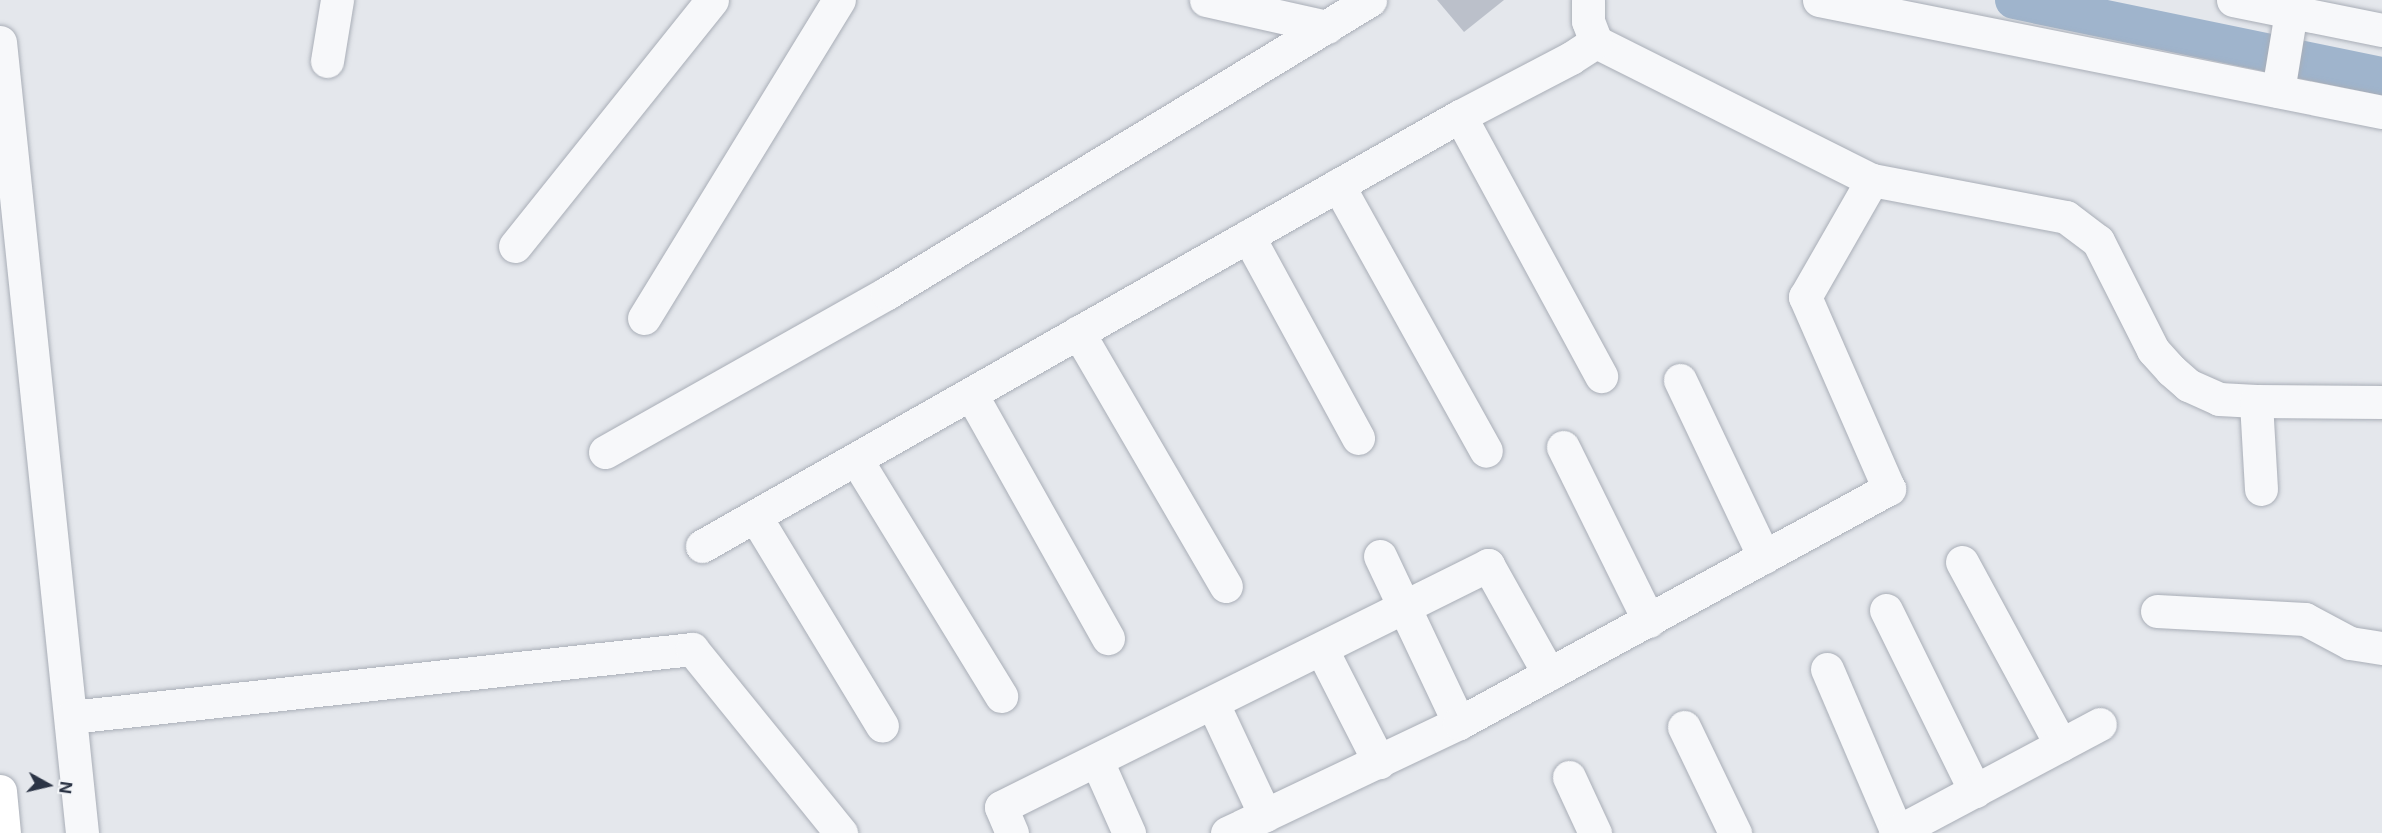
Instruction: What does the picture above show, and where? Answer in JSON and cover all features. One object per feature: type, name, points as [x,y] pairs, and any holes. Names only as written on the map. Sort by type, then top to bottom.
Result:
[{"type":"main road","points":[[0,791],[4,833]]},
{"type":"street","points":[[327,61],[337,0]]},
{"type":"street","points":[[515,246],[712,0]]},
{"type":"street","points":[[644,318],[839,0]]},
{"type":"street","points":[[1206,0],[1327,27]]},
{"type":"street","points":[[605,452],[887,293],[1370,0]]},
{"type":"street","points":[[1588,0],[1588,21],[1596,42],[1872,180],[2067,217],[2098,241],[2153,350],[2188,385],[2218,399],[2382,402]]},
{"type":"street","points":[[1819,0],[2382,112]]},
{"type":"street","points":[[2233,0],[2294,6],[2382,30]]},
{"type":"street","points":[[2278,91],[2294,6]]},
{"type":"street","points":[[0,42],[82,833]]},
{"type":"street","points":[[702,546],[1460,116],[1596,42]]},
{"type":"street","points":[[1460,116],[1601,376]]},
{"type":"street","points":[[1227,833],[1460,723],[1889,489],[1805,297],[1872,180]]},
{"type":"street","points":[[1338,185],[1486,451]]},
{"type":"street","points":[[1248,237],[1358,438]]},
{"type":"street","points":[[1078,332],[1226,586]]},
{"type":"street","points":[[1680,380],[1764,557]]},
{"type":"street","points":[[970,394],[1108,638]]},
{"type":"street","points":[[2256,401],[2261,489]]},
{"type":"street","points":[[1563,447],[1648,621]]},
{"type":"street","points":[[856,459],[1000,696]]},
{"type":"street","points":[[755,516],[882,726]]},
{"type":"street","points":[[1380,556],[1460,723]]},
{"type":"street","points":[[1962,562],[2061,745]]},
{"type":"street","points":[[1012,833],[1001,807],[1322,650],[1488,565],[1549,674]]},
{"type":"street","points":[[1886,610],[1975,791]]},
{"type":"street","points":[[2157,611],[2305,620],[2350,643],[2382,648]]},
{"type":"street","points":[[71,717],[692,650],[841,833]]},
{"type":"street","points":[[1322,650],[1379,762]]},
{"type":"street","points":[[1827,669],[1896,832],[2100,724]]},
{"type":"street","points":[[1213,704],[1265,815]]},
{"type":"street","points":[[1684,727],[1735,833]]},
{"type":"street","points":[[1097,761],[1129,833]]},
{"type":"street","points":[[1569,777],[1595,833]]},
{"type":"building","points":[[1437,0],[1504,0],[1464,32]]},
{"type":"waterway","points":[[2014,0],[2382,76]]}]
